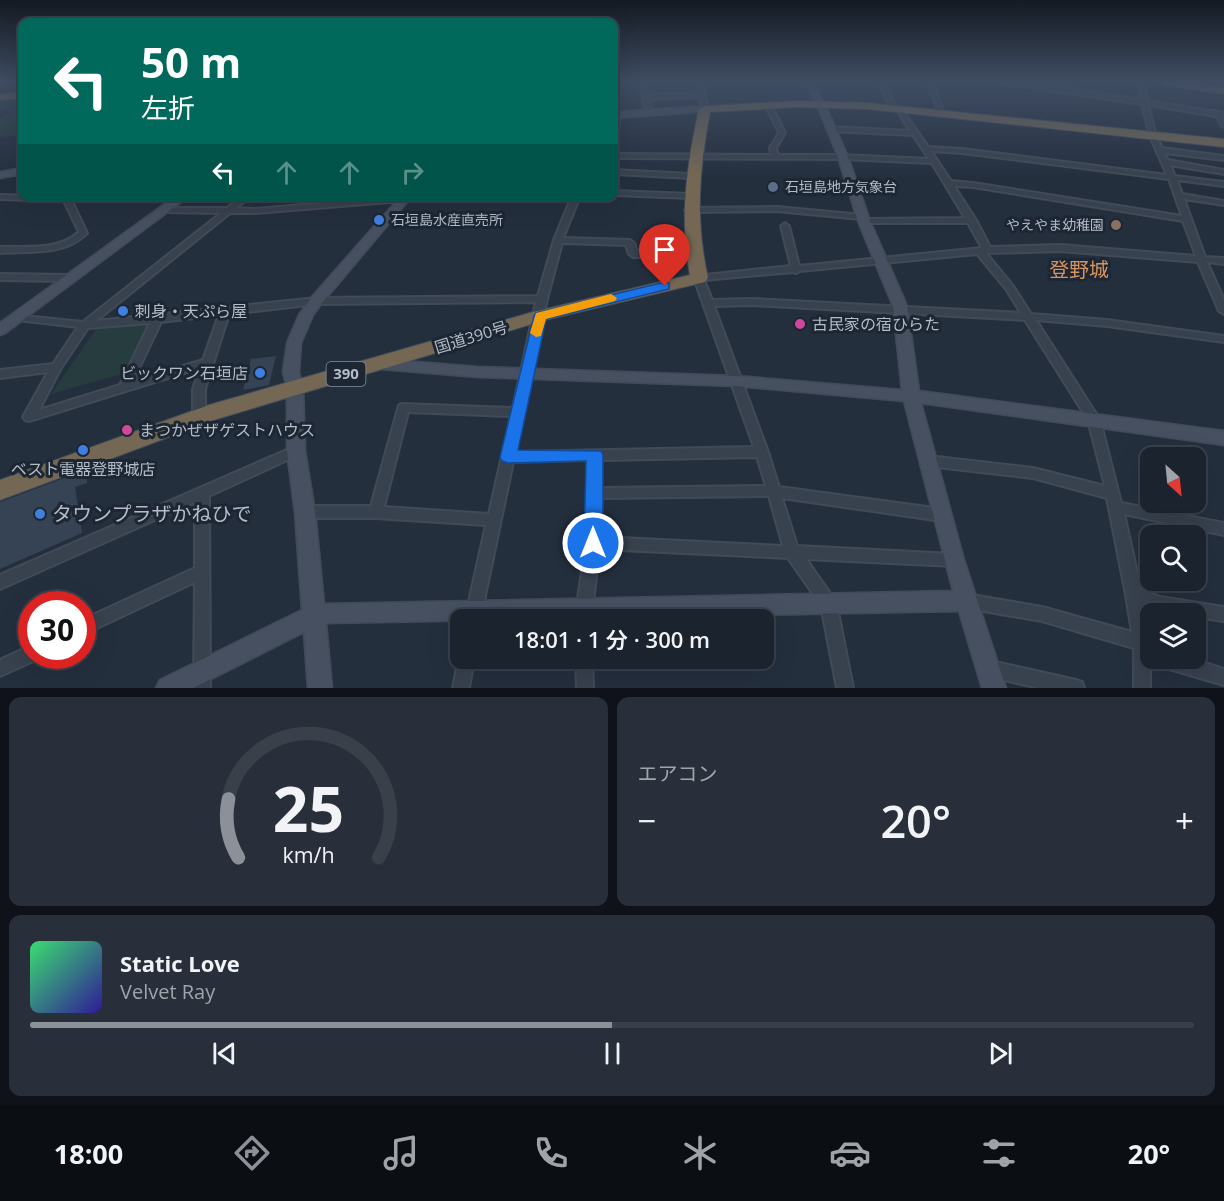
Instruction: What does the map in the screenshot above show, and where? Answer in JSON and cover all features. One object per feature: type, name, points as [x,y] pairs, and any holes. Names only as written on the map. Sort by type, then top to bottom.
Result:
[{"type":"highway","points":[[699,278],[694,254],[690,203],[692,176],[704,114]]},
{"type":"highway","points":[[952,114],[1224,143]]},
{"type":"highway","name":"国道390号","points":[[0,490],[199,417],[381,364],[541,308],[699,278]]},
{"type":"street","points":[[773,114],[782,133],[773,148],[775,156]]},
{"type":"street","points":[[824,114],[843,157],[863,219],[901,311],[911,396],[954,560],[994,688]]},
{"type":"street","points":[[901,114],[935,161],[972,220],[983,250],[1010,288],[1094,420],[1115,500],[1140,618]]},
{"type":"street","points":[[1147,114],[1153,136],[1172,177],[1201,259],[1224,311]]},
{"type":"street","points":[[1221,115],[1224,125]]},
{"type":"street","points":[[830,129],[916,134]]},
{"type":"street","points":[[927,149],[1224,184]]},
{"type":"street","points":[[1160,150],[1224,158]]},
{"type":"street","points":[[618,156],[843,157],[935,161]]},
{"type":"street","points":[[1166,162],[1224,172]]},
{"type":"street","points":[[0,175],[18,172]]},
{"type":"street","points":[[618,172],[692,176]]},
{"type":"street","points":[[948,183],[1187,219]]},
{"type":"street","points":[[618,194],[690,203],[777,209],[863,219],[972,220]]},
{"type":"street","points":[[1179,196],[1224,203]]},
{"type":"street","points":[[0,197],[18,198]]},
{"type":"street","points":[[0,250],[60,246],[72,242],[82,233],[68,201]]},
{"type":"street","points":[[0,330],[176,201]]},
{"type":"street","points":[[206,363],[29,417],[56,367],[85,325],[240,201]]},
{"type":"street","points":[[163,210],[226,212],[359,201]]},
{"type":"street","points":[[320,688],[312,617],[305,513],[296,451],[295,388],[291,372],[294,344],[306,315],[316,301],[404,201]]},
{"type":"street","points":[[475,609],[541,308],[558,240],[574,201]]},
{"type":"street","points":[[785,226],[796,270]]},
{"type":"street","points":[[558,240],[630,243],[633,254],[694,254]]},
{"type":"street","points":[[845,688],[828,602],[792,552],[762,452],[699,278],[983,250],[1060,248],[1224,261]]},
{"type":"street","points":[[0,277],[70,278]]},
{"type":"street","points":[[18,317],[85,325],[316,301],[541,308]]},
{"type":"street","points":[[709,303],[752,302],[901,311],[1026,315],[1224,339]]},
{"type":"street","points":[[199,417],[199,389],[225,312]]},
{"type":"street","points":[[125,387],[157,319]]},
{"type":"street","points":[[381,364],[526,374],[736,381],[911,396],[1224,438]]},
{"type":"street","points":[[0,374],[56,367]]},
{"type":"street","points":[[376,512],[403,408],[518,412]]},
{"type":"street","points":[[0,582],[296,451]]},
{"type":"street","points":[[508,457],[762,452]]},
{"type":"street","points":[[584,609],[593,543],[595,455]]},
{"type":"street","points":[[928,461],[1033,473],[1115,500],[1224,529]]},
{"type":"street","points":[[594,493],[773,490],[942,515]]},
{"type":"street","points":[[202,493],[202,678]]},
{"type":"street","points":[[305,513],[376,512],[495,520]]},
{"type":"street","points":[[593,543],[954,560]]},
{"type":"street","points":[[96,621],[203,571]]},
{"type":"street","points":[[1134,595],[1160,604],[1224,614]]},
{"type":"street","points":[[685,609],[828,602],[966,601],[1042,614],[1140,650]]},
{"type":"street","points":[[168,688],[202,678],[312,617],[352,612],[450,614]]},
{"type":"street","points":[[0,668],[18,660]]},
{"type":"street","points":[[986,668],[1076,688]]},
{"type":"street","points":[[461,688],[464,669]]},
{"type":"street","points":[[584,669],[585,688]]},
{"type":"street","points":[[1142,688],[1146,669]]},
{"type":"street","points":[[1199,669],[1224,677]]},
{"type":"green space","points":[[9,114],[18,114],[18,135],[0,137],[0,119]]},
{"type":"green space","points":[[153,321],[128,372],[51,394],[99,325]]},
{"type":"building","name":"ビックワン石垣店","points":[[276,356],[269,385],[243,390],[251,359]]},
{"type":"building","name":"タウンプラザかねひで","points":[[86,470],[87,483],[75,487],[82,533],[0,569],[0,502]]},
{"type":"slow traffic","points":[[536,333],[540,316],[611,298]]},
{"type":"place","name":"石垣島地方気象台","points":[[773,187]]},
{"type":"place","name":"石垣島水産直売所","points":[[379,220]]},
{"type":"place","name":"やえやま幼稚園","points":[[1116,225]]},
{"type":"place","name":"刺身・天ぷら屋","points":[[123,311]]},
{"type":"place","name":"古民家の宿ひらた","points":[[800,324]]},
{"type":"place","name":"ビックワン石垣店","points":[[260,373]]},
{"type":"place","name":"まつかぜザゲストハウス","points":[[127,430]]},
{"type":"place","name":"ベスト電器登野城店","points":[[83,450]]},
{"type":"place","name":"タウンプラザかねひで","points":[[40,514]]},
{"type":"district","name":"登野城","points":[[1079,270]]},
{"type":"route","points":[[593,543],[595,455],[508,457],[540,316],[665,286]]}]
